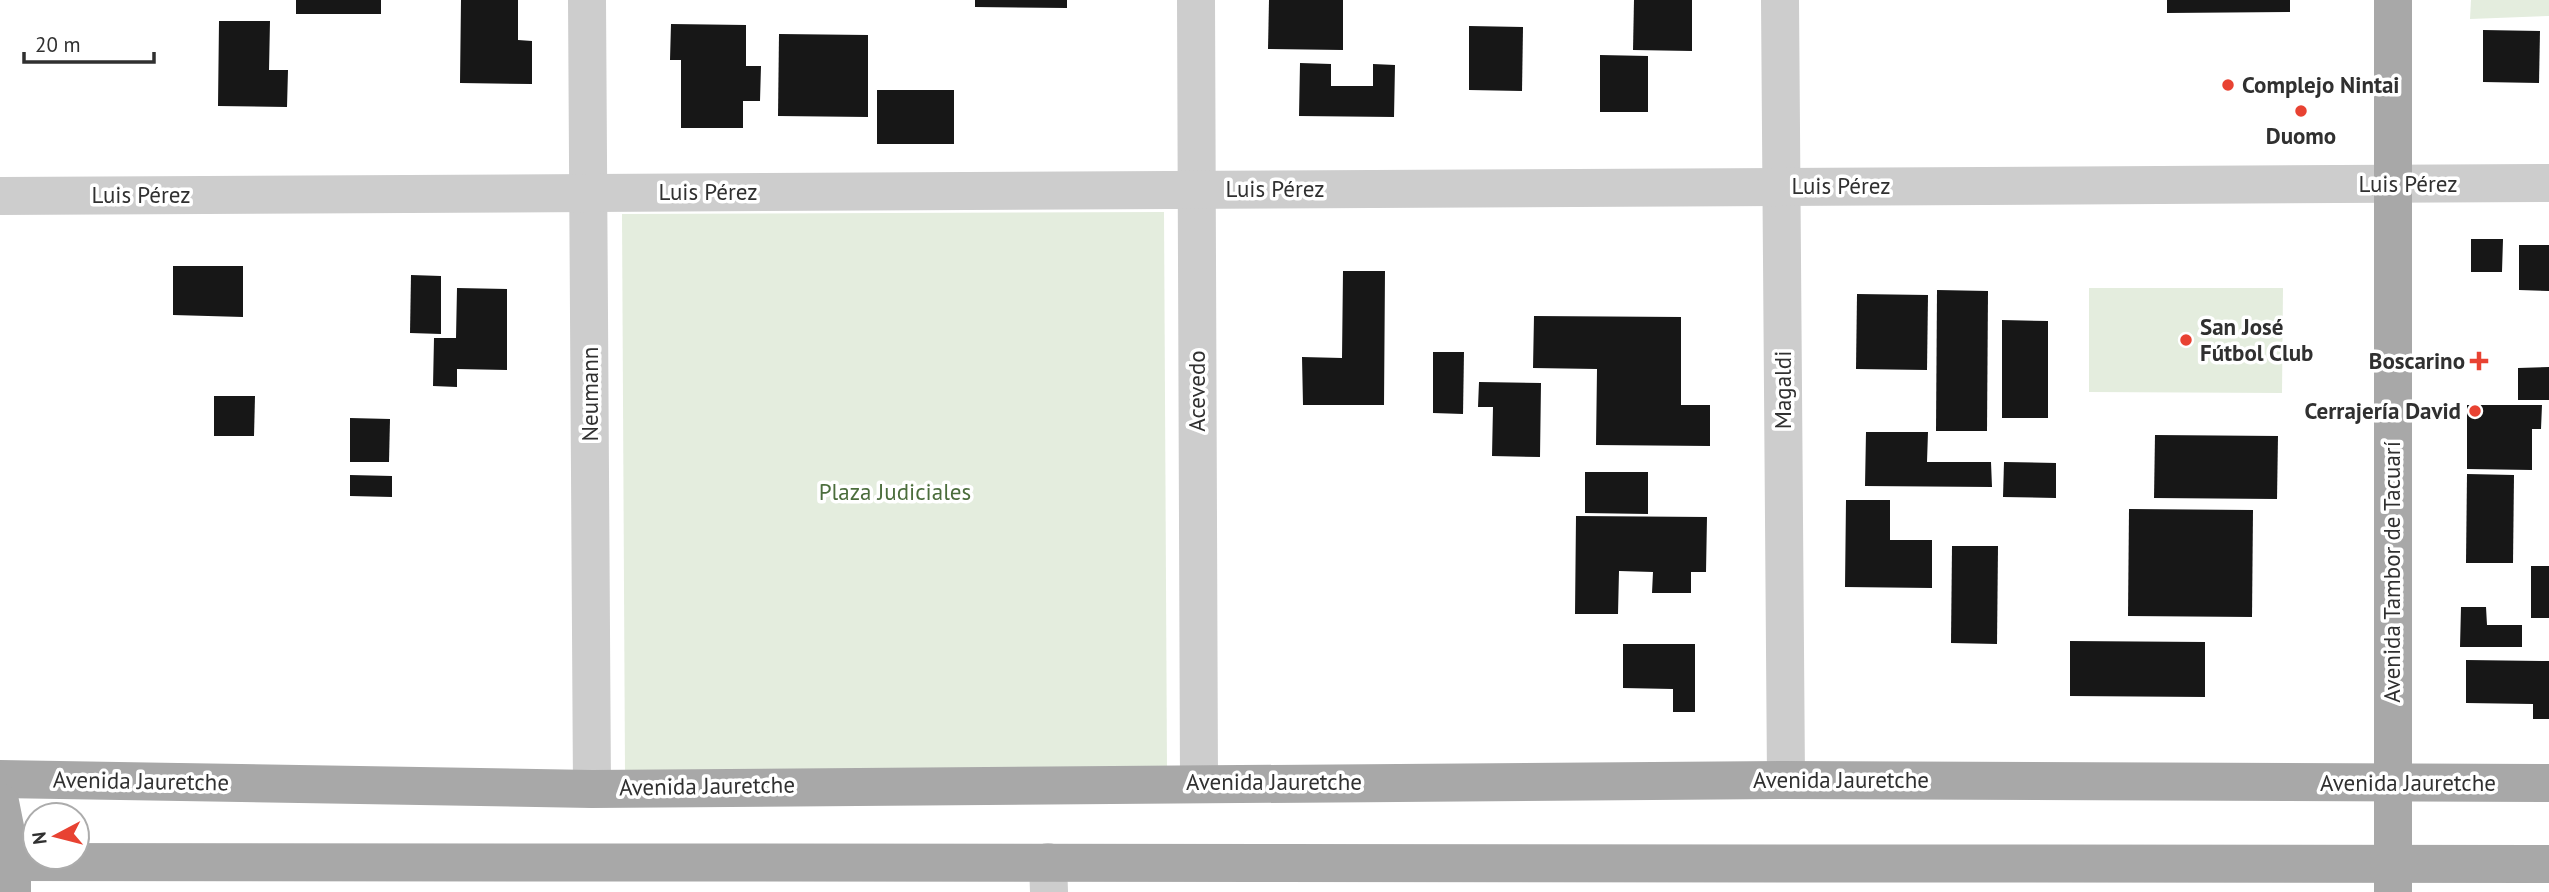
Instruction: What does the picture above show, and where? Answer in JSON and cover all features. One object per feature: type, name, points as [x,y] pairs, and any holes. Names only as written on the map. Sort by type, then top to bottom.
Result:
[{"type":"main road","name":"Avenida Tambor de Tacuarí","points":[[2392,878],[2393,0]]},
{"type":"main road","name":"Avenida Jauretche","points":[[0,779],[592,789],[1786,780],[2549,783]]},
{"type":"main road","points":[[0,802],[8,872],[1049,877],[2392,878],[2549,864]]},
{"type":"street","name":"Neumann","points":[[587,0],[592,789]]},
{"type":"street","name":"Acevedo","points":[[1196,0],[1199,783]]},
{"type":"street","name":"Magaldi","points":[[1780,0],[1786,780]]},
{"type":"street","name":"Luis Pérez","points":[[0,196],[2549,183]]},
{"type":"green space","points":[[2471,0],[2549,0],[2549,16],[2470,19]]},
{"type":"green space","name":"Plaza Judiciales","points":[[1164,212],[1167,771],[625,773],[622,214]]},
{"type":"green space","name":"San José Fútbol Club","points":[[2089,288],[2283,288],[2282,393],[2089,392]]},
{"type":"building","points":[[296,0],[381,0],[381,14],[296,14]]},
{"type":"building","points":[[461,0],[518,0],[518,40],[532,41],[532,84],[460,83]]},
{"type":"building","points":[[975,0],[1067,0],[1067,8],[975,7]]},
{"type":"building","points":[[1269,0],[1343,0],[1343,50],[1268,49]]},
{"type":"building","points":[[1634,0],[1692,0],[1692,51],[1633,50]]},
{"type":"building","points":[[2167,0],[2290,0],[2290,12],[2167,13]]},
{"type":"building","points":[[219,21],[270,21],[269,70],[288,70],[287,107],[218,106]]},
{"type":"building","points":[[671,24],[746,25],[746,66],[761,66],[760,101],[743,101],[743,128],[681,128],[681,60],[670,60]]},
{"type":"building","points":[[1469,26],[1523,27],[1522,91],[1469,90]]},
{"type":"building","points":[[2483,30],[2540,31],[2539,83],[2483,82]]},
{"type":"building","points":[[779,34],[868,35],[868,117],[778,116]]},
{"type":"building","points":[[1600,55],[1648,56],[1648,112],[1600,112]]},
{"type":"building","points":[[1300,63],[1331,64],[1331,86],[1373,86],[1373,64],[1395,65],[1394,117],[1299,116]]},
{"type":"building","points":[[877,90],[954,90],[954,144],[877,144]]},
{"type":"building","points":[[2471,239],[2503,239],[2502,272],[2471,272]]},
{"type":"building","points":[[2519,245],[2549,245],[2549,291],[2519,290]]},
{"type":"building","points":[[173,266],[243,266],[243,317],[173,315]]},
{"type":"building","points":[[1343,271],[1385,271],[1384,405],[1303,405],[1302,357],[1342,358]]},
{"type":"building","points":[[411,275],[441,276],[441,334],[410,333]]},
{"type":"building","points":[[457,288],[507,289],[507,370],[457,369],[457,387],[433,386],[434,338],[456,338]]},
{"type":"building","points":[[1937,290],[1988,291],[1987,431],[1936,431]]},
{"type":"building","points":[[1857,294],[1928,295],[1927,370],[1856,369]]},
{"type":"building","points":[[1534,316],[1681,317],[1681,405],[1710,405],[1710,446],[1596,445],[1597,369],[1533,368]]},
{"type":"building","points":[[2002,320],[2048,321],[2048,418],[2002,418]]},
{"type":"building","points":[[1433,352],[1464,352],[1463,414],[1433,413]]},
{"type":"building","points":[[2549,367],[2549,400],[2518,400],[2518,368]]},
{"type":"building","points":[[1479,382],[1541,383],[1540,457],[1492,456],[1493,407],[1478,407]]},
{"type":"building","points":[[214,396],[255,396],[254,436],[214,436]]},
{"type":"building","points":[[2467,405],[2542,405],[2541,429],[2532,429],[2532,470],[2467,469]]},
{"type":"building","points":[[350,418],[390,419],[389,462],[350,462]]},
{"type":"building","points":[[1866,432],[1928,432],[1927,462],[1991,462],[1992,487],[1865,486]]},
{"type":"building","points":[[2155,435],[2278,436],[2277,499],[2154,498]]},
{"type":"building","points":[[2004,462],[2056,463],[2056,498],[2003,497]]},
{"type":"building","points":[[1585,472],[1648,472],[1648,514],[1585,513]]},
{"type":"building","points":[[2467,474],[2514,475],[2513,563],[2466,563]]},
{"type":"building","points":[[350,475],[392,476],[392,497],[350,496]]},
{"type":"building","points":[[1846,500],[1890,500],[1890,540],[1932,540],[1932,588],[1845,587]]},
{"type":"building","points":[[2129,509],[2253,510],[2252,617],[2128,616]]},
{"type":"building","points":[[1576,516],[1707,517],[1706,572],[1691,572],[1691,593],[1652,593],[1653,572],[1619,571],[1618,614],[1575,614]]},
{"type":"building","points":[[1952,546],[1998,546],[1997,644],[1951,643]]},
{"type":"building","points":[[2531,566],[2549,566],[2549,618],[2531,618]]},
{"type":"building","points":[[2461,607],[2486,607],[2487,625],[2522,625],[2522,647],[2460,647]]},
{"type":"building","points":[[2070,641],[2205,642],[2205,697],[2070,696]]},
{"type":"building","points":[[1623,644],[1695,644],[1695,712],[1673,712],[1673,689],[1623,688]]},
{"type":"building","points":[[2466,660],[2549,661],[2549,719],[2533,719],[2533,704],[2466,703]]},
{"type":"place","name":"Complejo Nintai","points":[[2228,85]]},
{"type":"place","name":"Duomo","points":[[2301,111]]},
{"type":"place","name":"San José Fútbol Club","points":[[2186,340]]},
{"type":"place","name":"Boscarino","points":[[2479,361]]},
{"type":"place","name":"Cerrajería David","points":[[2475,411]]}]
